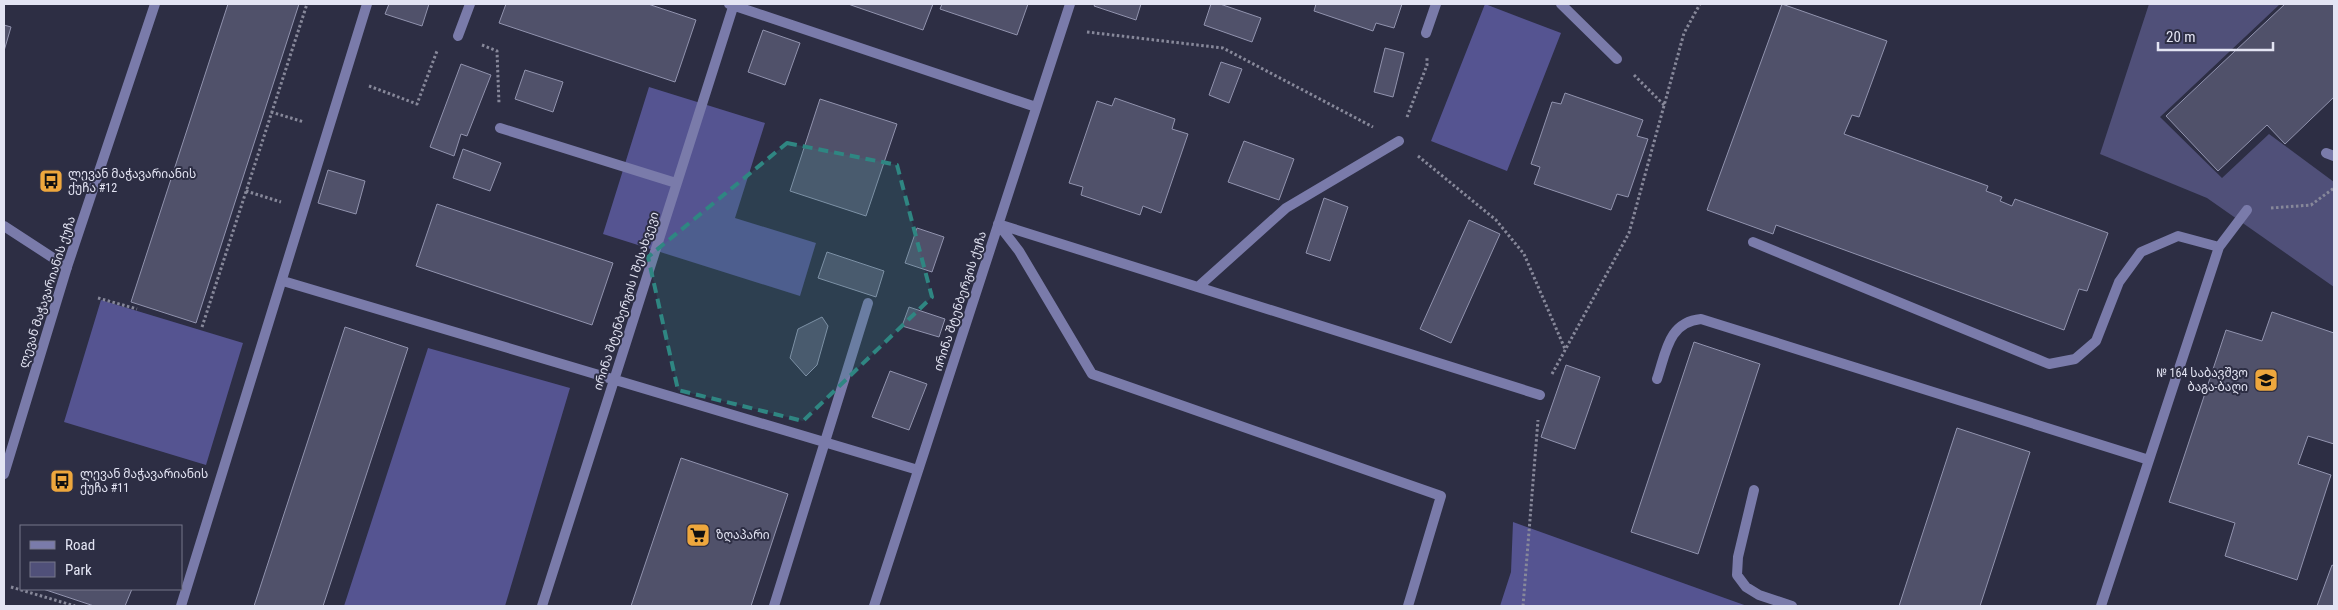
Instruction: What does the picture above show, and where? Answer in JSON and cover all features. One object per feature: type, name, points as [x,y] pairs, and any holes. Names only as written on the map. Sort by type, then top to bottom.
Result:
[{"type":"street","name":"ლევან მაჭავარიანის ქუჩა","points":[[4,474],[67,267],[155,4]]},
{"type":"street","points":[[181,606],[283,281],[367,4]]},
{"type":"street","points":[[458,36],[470,4]]},
{"type":"street","points":[[732,4],[1036,107]]},
{"type":"street","name":"ირინა შტენბერგის I შესახვევი","points":[[542,606],[732,4]]},
{"type":"street","name":"ირინა შტენბერგის ქუჩა","points":[[874,606],[1070,4]]},
{"type":"street","points":[[1426,33],[1436,4]]},
{"type":"street","points":[[1560,4],[1617,59]]},
{"type":"street","points":[[500,128],[676,183]]},
{"type":"street","points":[[1198,287],[1286,208],[1399,141]]},
{"type":"street","points":[[2101,606],[2219,247],[2247,210]]},
{"type":"street","points":[[998,224],[1540,395]]},
{"type":"street","points":[[998,224],[1019,251],[1092,374],[1441,496],[1408,606]]},
{"type":"street","points":[[4,226],[67,267]]},
{"type":"street","points":[[1753,242],[2049,364],[2075,359],[2096,341],[2120,282],[2142,252],[2178,236],[2219,247]]},
{"type":"street","points":[[283,281],[918,470]]},
{"type":"street","points":[[774,606],[868,303]]},
{"type":"street","points":[[1656,379],[1674,332],[1688,320],[1701,319],[2149,460]]},
{"type":"street","points":[[1754,490],[1738,558],[1737,575],[1746,587],[1759,595],[1792,606]]},
{"type":"street","points":[[1756,606],[1759,595]]},
{"type":"path","points":[[202,327],[307,4]]},
{"type":"path","points":[[1523,606],[1540,395],[1629,233],[1684,33],[1700,4]]},
{"type":"path","points":[[345,78],[417,104],[445,31],[497,52],[500,128]]},
{"type":"path","points":[[1399,141],[1426,65],[1426,33]]},
{"type":"path","points":[[1617,59],[1664,105]]},
{"type":"path","points":[[271,112],[328,130]]},
{"type":"path","points":[[2247,210],[2311,205],[2334,188]]},
{"type":"path","points":[[246,191],[305,209]]},
{"type":"path","points":[[98,298],[137,309]]},
{"type":"path","points":[[10,587],[20,590]]},
{"type":"path","points":[[20,590],[75,606]]},
{"type":"highlighted area","points":[[787,143],[897,165],[932,297],[803,421],[678,390],[648,257]]},
{"type":"green space","points":[[2149,4],[2280,4],[2160,117],[2222,178],[2269,134],[2334,182],[2334,287],[2207,198],[2100,154]]},
{"type":"shaded area","points":[[1485,4],[1561,33],[1507,171],[1431,141]]},
{"type":"shaded area","points":[[649,87],[765,123],[735,218],[816,243],[800,296],[603,234]]},
{"type":"shaded area","points":[[101,300],[243,343],[206,465],[64,422]]},
{"type":"shaded area","points":[[428,348],[570,388],[505,606],[344,606]]},
{"type":"shaded area","points":[[1513,522],[1747,606],[1500,606],[1511,572]]},
{"type":"building","points":[[228,4],[299,4],[196,323],[131,302]]},
{"type":"building","points":[[389,4],[429,4],[422,26],[385,14]]},
{"type":"building","points":[[506,4],[648,4],[696,20],[675,82],[499,23]]},
{"type":"building","points":[[848,4],[933,4],[923,30]]},
{"type":"building","points":[[942,4],[1028,4],[1017,35],[940,9]]},
{"type":"building","points":[[1095,4],[1141,4],[1136,20],[1094,6]]},
{"type":"building","points":[[1211,4],[1220,4],[1261,18],[1252,42],[1204,25]]},
{"type":"building","points":[[1316,4],[1402,4],[1394,28],[1376,23],[1373,31],[1314,11]]},
{"type":"building","points":[[1782,4],[1887,41],[1859,117],[1852,115],[1844,134],[1988,186],[1986,191],[2002,197],[2000,201],[2012,206],[2015,199],[2108,233],[2087,291],[2079,289],[2064,330],[1776,225],[1773,234],[1707,210]]},
{"type":"building","points":[[2285,4],[2334,4],[2334,97],[2285,144],[2267,125],[2218,171],[2166,116]]},
{"type":"building","points":[[4,25],[11,27],[4,51]]},
{"type":"building","points":[[763,30],[800,43],[785,85],[748,72]]},
{"type":"building","points":[[1385,48],[1404,53],[1393,97],[1374,92]]},
{"type":"building","points":[[1221,62],[1242,69],[1229,103],[1209,95]]},
{"type":"building","points":[[461,64],[491,75],[467,136],[461,134],[454,156],[430,147]]},
{"type":"building","points":[[525,70],[563,82],[553,112],[515,99]]},
{"type":"building","points":[[1565,93],[1643,120],[1637,136],[1648,139],[1628,197],[1617,194],[1611,210],[1534,184],[1540,167],[1531,164],[1552,102],[1561,104]]},
{"type":"building","points":[[1115,98],[1175,119],[1172,129],[1188,134],[1161,213],[1143,206],[1140,215],[1081,195],[1083,187],[1069,183],[1097,101],[1112,106]]},
{"type":"building","points":[[820,99],[897,124],[866,216],[790,191]]},
{"type":"building","points":[[1244,141],[1294,159],[1279,200],[1228,182]]},
{"type":"building","points":[[463,149],[501,163],[490,191],[453,178]]},
{"type":"building","points":[[328,170],[365,181],[356,214],[318,203]]},
{"type":"building","points":[[1324,198],[1348,207],[1330,261],[1306,253]]},
{"type":"building","points":[[437,204],[613,263],[592,325],[416,266]]},
{"type":"building","points":[[1469,220],[1500,234],[1451,343],[1420,329]]},
{"type":"building","points":[[917,228],[944,237],[932,272],[905,263]]},
{"type":"building","points":[[827,252],[884,271],[876,297],[818,278]]},
{"type":"building","points":[[909,307],[945,319],[939,337],[902,326]]},
{"type":"building","points":[[2272,312],[2334,333],[2334,444],[2308,436],[2298,464],[2331,475],[2297,580],[2225,556],[2235,523],[2169,502],[2226,330],[2262,341]]},
{"type":"building","points":[[822,317],[828,326],[817,365],[806,376],[790,358],[798,329]]},
{"type":"building","points":[[345,327],[408,348],[323,606],[254,606]]},
{"type":"building","points":[[1694,342],[1760,364],[1698,554],[1631,532]]},
{"type":"building","points":[[1566,365],[1600,377],[1575,449],[1541,437]]},
{"type":"building","points":[[890,371],[927,384],[909,430],[872,417]]},
{"type":"building","points":[[1957,428],[2030,452],[1980,606],[1899,606]]},
{"type":"building","points":[[681,458],[788,494],[751,606],[631,606]]},
{"type":"building","points":[[2332,565],[2334,566],[2334,606],[2317,606]]},
{"type":"building","points":[[46,590],[132,590],[125,606],[94,606]]},
{"type":"place","name":"ლევან მაჭავარიანის ქუჩა #12","points":[[51,181]]},
{"type":"place","name":"№ 164 საბავშვო ბაგა-ბაღი","points":[[2266,380]]},
{"type":"place","name":"ლევან მაჭავარიანის ქუჩა #11","points":[[62,481]]},
{"type":"place","name":"ზღაპარი","points":[[698,535]]}]
